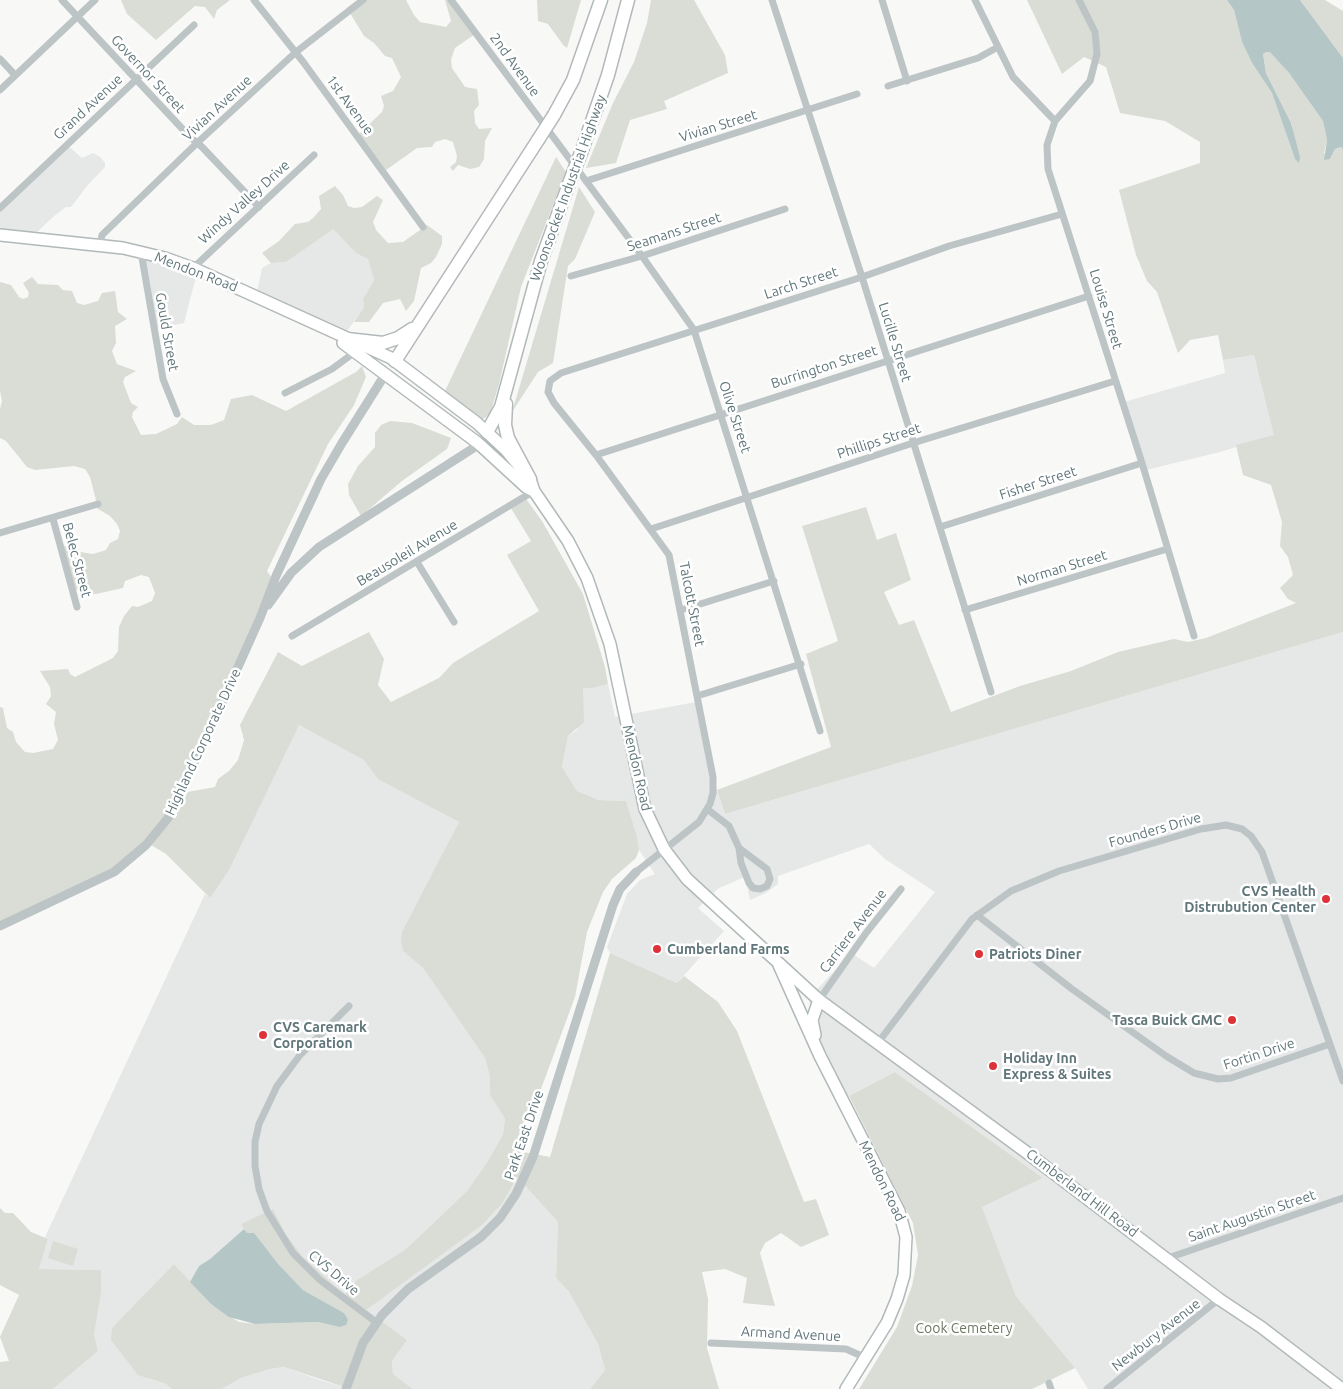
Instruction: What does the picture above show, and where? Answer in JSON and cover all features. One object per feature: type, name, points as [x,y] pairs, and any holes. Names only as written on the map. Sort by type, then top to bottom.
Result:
[{"type":"highway","points":[[395,361],[554,115],[573,80],[602,0]]},
{"type":"highway","name":"Woonsocket Industrial Highway","points":[[487,432],[498,413],[509,382],[540,261],[608,75],[628,0]]},
{"type":"highway","points":[[347,339],[374,343],[393,340],[408,333],[426,314]]},
{"type":"highway","points":[[509,382],[505,410],[506,431],[532,485]]},
{"type":"main road","name":"Mendon Road","points":[[0,235],[22,239],[100,245],[141,252],[193,268],[280,306],[395,361],[487,432],[532,485],[572,547],[598,604],[613,657],[641,795],[650,822],[664,849],[700,893],[817,999],[812,1020],[820,1056]]},
{"type":"main road","name":"Mendon Road","points":[[324,328],[478,443],[526,487],[532,485]]},
{"type":"main road","name":"Highland Corporate Drive","points":[[386,373],[395,361]]},
{"type":"main road","name":"Highland Corporate Drive","points":[[478,443],[487,432]]},
{"type":"main road","name":"Mendon Road","points":[[777,962],[820,1056],[899,1212],[906,1238],[904,1275],[897,1299],[886,1323],[846,1389]]},
{"type":"main road","name":"Cumberland Hill Road","points":[[817,999],[1342,1389]]},
{"type":"main road","points":[[804,1020],[805,1012],[817,999]]},
{"type":"street","name":"Governor Street","points":[[62,0],[259,207]]},
{"type":"street","points":[[0,90],[95,0]]},
{"type":"street","name":"1st Avenue","points":[[254,0],[296,52],[423,227]]},
{"type":"street","name":"Vivian Avenue","points":[[100,245],[102,235],[198,143],[296,52],[363,0]]},
{"type":"street","name":"2nd Avenue","points":[[451,0],[559,145]]},
{"type":"street","name":"Lucille Street","points":[[772,0],[862,277],[992,692]]},
{"type":"street","points":[[882,0],[907,80]]},
{"type":"street","points":[[975,0],[1013,77],[1055,121]]},
{"type":"street","name":"Louise Street","points":[[1079,0],[1095,32],[1097,54],[1090,81],[1055,121],[1047,145],[1046,158],[1194,636]]},
{"type":"street","name":"Grand Avenue","points":[[0,208],[194,25]]},
{"type":"street","points":[[888,86],[970,61],[998,47]]},
{"type":"street","points":[[0,59],[15,75]]},
{"type":"street","name":"Vivian Street","points":[[586,181],[857,94]]},
{"type":"street","name":"Olive Street","points":[[559,145],[642,256],[694,330],[801,664],[820,731]]},
{"type":"street","name":"Windy Valley Drive","points":[[193,268],[314,155]]},
{"type":"street","name":"Seamans Street","points":[[571,276],[642,256],[785,209]]},
{"type":"street","name":"Larch Street","points":[[550,381],[561,373],[862,277],[949,246],[1062,214]]},
{"type":"street","name":"Gould Street","points":[[141,252],[163,379],[177,414]]},
{"type":"street","name":"Burrington Street","points":[[596,455],[720,413],[1089,296]]},
{"type":"street","points":[[285,394],[332,369],[355,352]]},
{"type":"street","name":"Highland Corporate Drive","points":[[0,926],[102,879],[125,863],[153,837],[179,798],[260,618],[276,576],[325,473],[386,373]]},
{"type":"street","name":"Talcott Street","points":[[550,381],[548,392],[554,403],[596,455],[669,555],[713,776],[713,793],[699,822],[664,849]]},
{"type":"street","name":"Phillips Street","points":[[651,529],[913,443],[1115,381]]},
{"type":"street","name":"Highland Corporate Drive","points":[[260,618],[291,573],[319,547],[472,449],[478,443]]},
{"type":"street","name":"Fisher Street","points":[[940,527],[1142,463]]},
{"type":"street","name":"Beausoleil Avenue","points":[[292,636],[417,562],[532,485]]},
{"type":"street","points":[[0,532],[53,519],[98,504]]},
{"type":"street","name":"Belec Street","points":[[53,519],[77,607]]},
{"type":"street","name":"Norman Street","points":[[965,610],[1167,549]]},
{"type":"street","points":[[417,562],[454,622]]},
{"type":"street","points":[[681,610],[774,581]]},
{"type":"street","points":[[697,696],[801,664]]},
{"type":"street","points":[[706,809],[729,826],[739,848],[749,883],[753,888],[760,889],[768,886],[770,879],[768,869],[739,848]]},
{"type":"street","name":"Founders Drive","points":[[877,1044],[957,937],[976,915],[1011,891],[1060,870],[1220,825],[1237,827],[1251,836],[1262,852],[1343,1081]]},
{"type":"street","name":"Park East Drive","points":[[346,1389],[359,1351],[376,1322],[401,1295],[487,1231],[516,1194],[533,1157],[613,905],[620,889],[636,872],[664,849]]},
{"type":"street","name":"Carriere Avenue","points":[[817,999],[901,889]]},
{"type":"street","name":"Fortin Drive","points":[[976,915],[1072,989],[1166,1056],[1194,1073],[1218,1079],[1231,1078],[1330,1044]]},
{"type":"street","name":"CVS Drive","points":[[349,1006],[300,1055],[277,1086],[258,1129],[254,1150],[255,1166],[257,1182],[267,1211],[293,1253],[320,1280],[376,1322]]},
{"type":"street","name":"Saint Augustin Street","points":[[1168,1258],[1343,1198]]},
{"type":"street","name":"Newbury Avenue","points":[[1107,1389],[1219,1299]]},
{"type":"street","name":"Armand Avenue","points":[[712,1343],[846,1349],[866,1358]]},
{"type":"shaded area","points":[[1227,0],[1300,0],[1343,58],[1343,150],[1341,147],[1335,149],[1330,159],[1324,160],[1327,140],[1323,121],[1289,73],[1270,52],[1267,52],[1263,54],[1266,73],[1291,123],[1300,157],[1299,163],[1295,159],[1272,93],[1252,63],[1242,42],[1234,10]]},
{"type":"shaded area","points":[[65,143],[82,158],[93,153],[100,157],[105,163],[105,167],[71,207],[66,207],[53,217],[32,237],[0,232],[0,205]]},
{"type":"shaded area","points":[[332,228],[356,253],[368,258],[374,280],[363,299],[364,307],[343,337],[257,292],[262,268],[271,263],[286,262]]},
{"type":"shaded area","points":[[144,250],[198,269],[184,323],[156,329]]},
{"type":"shaded area","points":[[1254,355],[1275,435],[1220,452],[1146,470],[1124,402],[1225,373],[1223,360]]},
{"type":"shaded area","points":[[1343,632],[1343,1389],[1088,1389],[1075,1368],[1016,1296],[982,1207],[1043,1178],[895,1072],[843,1099],[813,1037],[809,998],[851,953],[874,968],[935,892],[885,859],[869,844],[778,876],[778,884],[766,893],[750,900],[745,877],[719,888],[698,908],[724,931],[677,983],[610,953],[607,947],[627,894],[640,880],[655,874],[639,850],[637,836],[626,801],[599,800],[577,791],[562,767],[568,736],[577,730],[583,688],[593,688],[608,684],[615,717],[696,702],[717,790],[725,814]]},
{"type":"shaded area","points":[[299,725],[365,760],[379,779],[459,822],[438,864],[403,951],[423,968],[485,1058],[490,1077],[490,1095],[505,1119],[503,1134],[488,1161],[467,1191],[406,1249],[357,1280],[345,1296],[303,1257],[285,1233],[252,1219],[241,1224],[244,1229],[210,1259],[199,1266],[190,1282],[174,1264],[112,1330],[149,1379],[166,1384],[172,1389],[53,1389],[98,1351],[94,1334],[101,1270],[39,1269],[48,1239],[45,1237],[205,894],[210,898]]},
{"type":"shaded area","points":[[517,1177],[558,1222],[556,1278],[569,1292],[598,1344],[605,1370],[590,1389],[413,1389],[393,1374],[392,1361],[407,1340],[365,1310],[481,1226],[502,1204]]},
{"type":"shaded area","points":[[244,1229],[247,1233],[254,1233],[278,1264],[303,1290],[344,1313],[348,1320],[346,1325],[339,1327],[318,1322],[255,1324],[229,1317],[211,1304],[190,1282],[199,1266],[210,1259]]},
{"type":"shaded area","points":[[284,1367],[350,1389],[222,1389],[241,1378],[270,1369]]},
{"type":"green space","points":[[121,0],[230,0],[217,10],[214,19],[205,7],[195,6],[156,40],[127,14]]},
{"type":"green space","points":[[358,0],[406,0],[420,22],[446,27],[451,21],[445,0],[455,0],[478,32],[455,48],[451,60],[452,68],[465,87],[477,89],[479,105],[474,111],[475,123],[479,129],[492,128],[485,141],[484,159],[479,167],[470,169],[458,165],[453,171],[450,167],[456,162],[457,156],[453,142],[445,139],[435,142],[432,147],[417,148],[386,170],[359,134],[382,112],[384,106],[381,96],[393,91],[401,77],[392,58],[385,56],[374,43],[364,36],[347,8]]},
{"type":"green space","points":[[537,0],[581,0],[567,48],[548,24],[538,21]]},
{"type":"green space","points":[[651,0],[694,0],[725,55],[728,73],[664,101],[667,109],[630,120],[616,163],[586,168],[613,103],[634,62],[647,23]]},
{"type":"green space","points":[[1027,0],[1227,0],[1234,10],[1242,42],[1252,63],[1272,93],[1295,159],[1292,125],[1266,73],[1263,54],[1270,51],[1289,73],[1323,121],[1327,140],[1324,153],[1330,159],[1335,149],[1341,147],[1343,150],[1343,632],[725,814],[717,790],[831,747],[806,654],[838,641],[802,526],[866,507],[877,540],[896,533],[911,580],[884,592],[899,625],[914,620],[951,712],[1020,686],[1071,671],[1118,652],[1174,639],[1188,642],[1206,638],[1296,603],[1288,599],[1280,588],[1293,575],[1288,557],[1280,546],[1282,522],[1271,485],[1243,475],[1236,445],[1274,435],[1254,355],[1223,360],[1218,335],[1190,340],[1178,353],[1157,292],[1147,281],[1136,255],[1119,190],[1200,163],[1200,142],[1165,121],[1120,113],[1106,67],[1084,57],[1062,74]]},
{"type":"green space","points":[[1300,0],[1325,0],[1343,11],[1343,58]]},
{"type":"green space","points":[[556,157],[566,172],[521,287],[499,384],[490,414],[483,419],[445,391]]},
{"type":"green space","points":[[335,186],[343,195],[348,206],[354,208],[362,207],[377,196],[383,200],[373,222],[376,230],[388,243],[403,242],[427,225],[442,236],[442,244],[436,257],[431,263],[421,268],[414,301],[406,311],[400,299],[383,303],[369,322],[354,322],[364,307],[363,299],[374,280],[368,259],[356,253],[333,229],[286,262],[271,263],[262,253],[279,241],[295,224],[308,222],[314,217],[321,209],[319,196]]},
{"type":"green space","points":[[579,187],[595,212],[575,259],[568,266],[553,363],[538,372],[512,412]]},
{"type":"green space","points":[[32,277],[38,284],[58,285],[63,290],[72,291],[77,303],[84,305],[98,301],[102,293],[115,291],[118,312],[127,319],[115,326],[116,343],[112,351],[117,364],[136,371],[125,377],[123,382],[131,403],[138,407],[133,412],[132,417],[141,435],[156,434],[177,424],[182,417],[194,425],[211,425],[224,420],[231,399],[252,395],[286,411],[356,372],[362,366],[366,377],[354,405],[328,444],[267,571],[276,584],[182,793],[215,787],[218,779],[229,771],[238,760],[244,740],[240,725],[278,652],[302,666],[369,632],[384,659],[378,685],[391,702],[439,678],[453,663],[539,611],[507,555],[531,541],[509,505],[524,496],[542,521],[583,594],[605,667],[608,684],[593,688],[583,688],[584,722],[568,736],[562,767],[577,791],[599,800],[626,801],[637,836],[639,850],[636,858],[612,879],[603,892],[587,932],[575,997],[518,1151],[550,1157],[610,953],[677,983],[684,976],[718,1002],[737,1031],[804,1202],[816,1199],[829,1235],[801,1247],[781,1233],[765,1243],[760,1253],[775,1306],[743,1303],[747,1278],[725,1269],[702,1272],[708,1299],[707,1348],[719,1389],[590,1389],[605,1370],[598,1344],[569,1292],[556,1278],[558,1222],[517,1177],[502,1204],[481,1226],[366,1310],[407,1340],[392,1361],[393,1374],[413,1389],[350,1389],[284,1367],[270,1369],[241,1378],[222,1389],[172,1389],[166,1384],[138,1375],[111,1340],[112,1328],[174,1264],[211,1304],[239,1322],[255,1324],[318,1322],[339,1327],[344,1313],[303,1290],[247,1234],[241,1224],[273,1209],[285,1233],[303,1257],[345,1295],[357,1280],[406,1249],[467,1191],[488,1161],[503,1134],[505,1119],[490,1095],[490,1077],[485,1058],[423,968],[403,951],[401,941],[402,932],[459,822],[378,779],[364,760],[299,725],[229,870],[210,898],[166,854],[146,842],[112,870],[0,924],[0,707],[3,708],[7,728],[13,732],[16,742],[25,752],[33,753],[53,749],[58,740],[54,724],[56,712],[46,704],[51,696],[50,687],[40,671],[68,669],[70,674],[75,677],[113,658],[118,651],[119,627],[124,616],[132,606],[138,607],[152,601],[155,593],[149,577],[141,575],[125,581],[123,588],[96,594],[82,594],[68,584],[59,547],[75,545],[80,552],[93,554],[106,550],[110,543],[118,539],[120,531],[117,524],[110,516],[93,506],[96,500],[90,477],[85,469],[74,466],[35,470],[27,467],[6,441],[0,438],[0,409],[2,401],[0,391],[0,282],[11,285],[19,297],[23,299],[28,297],[29,293],[23,283]]},
{"type":"green space","points":[[390,421],[412,423],[451,438],[447,449],[402,481],[361,516],[349,495],[348,484],[358,466],[375,447],[375,433],[381,425]]},
{"type":"green space","name":"Cook Cemetery","points":[[895,1072],[1043,1178],[982,1207],[1016,1296],[1075,1368],[1032,1389],[859,1389],[897,1327],[912,1286],[918,1255],[913,1223],[849,1096]]},
{"type":"green space","points":[[0,1208],[5,1213],[13,1213],[31,1232],[48,1239],[39,1269],[101,1270],[101,1292],[94,1334],[98,1351],[53,1389],[0,1389],[0,1362],[9,1361],[0,1337],[19,1295],[0,1285]]},
{"type":"green space","points":[[53,1241],[78,1249],[73,1266],[48,1258]]},
{"type":"place","name":"CVS Health Distrubution Center","points":[[1326,899]]},
{"type":"place","name":"Cumberland Farms","points":[[657,949]]},
{"type":"place","name":"Patriots Diner","points":[[979,954]]},
{"type":"place","name":"Tasca Buick GMC","points":[[1232,1020]]},
{"type":"place","name":"CVS Caremark Corporation","points":[[263,1035]]},
{"type":"place","name":"Holiday Inn Express & Suites","points":[[993,1066]]}]
